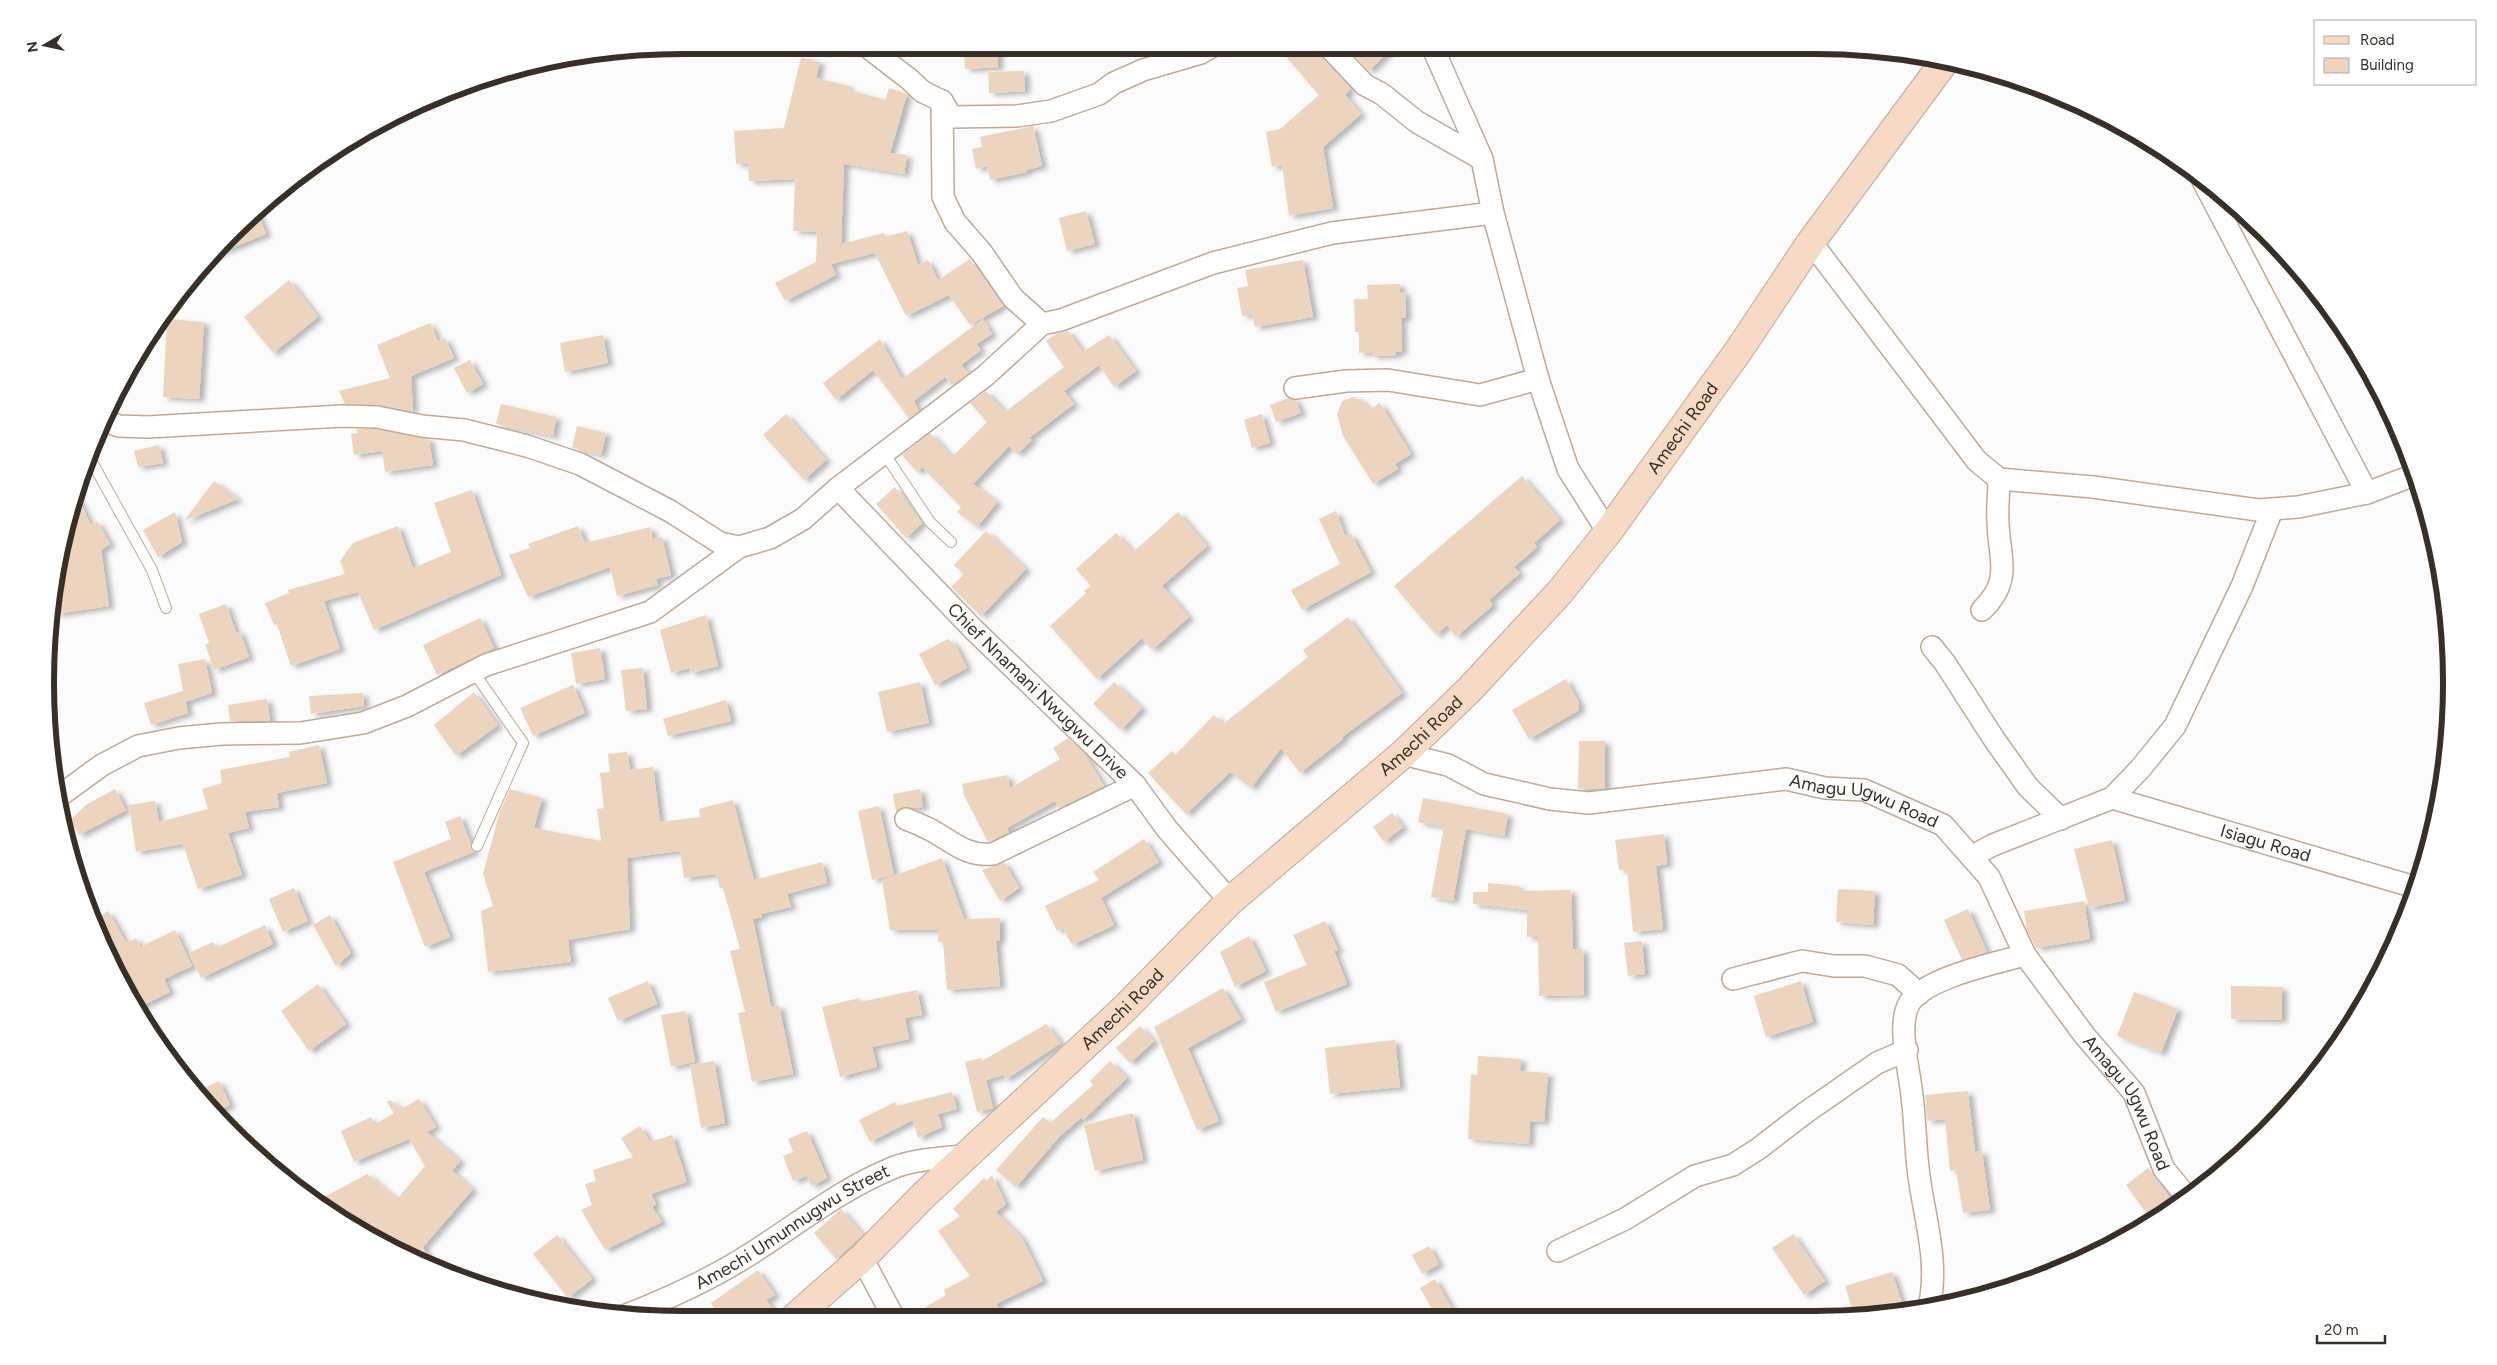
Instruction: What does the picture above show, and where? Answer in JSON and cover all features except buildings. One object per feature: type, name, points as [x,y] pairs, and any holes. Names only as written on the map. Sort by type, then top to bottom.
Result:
[{"type":"main road","name":"Amechi Road","points":[[802,1311],[862,1258],[966,1156],[1125,1008],[1230,901],[1404,754],[1470,689],[1560,592],[1608,532],[1739,350],[1812,242],[1941,67]]},
{"type":"street","points":[[877,54],[909,78],[923,92],[942,101],[951,117],[1017,116],[1051,111],[1098,94],[1143,70],[1198,54]]},
{"type":"street","points":[[1336,54],[1366,86],[1382,94],[1417,122],[1482,159]]},
{"type":"street","points":[[1436,54],[1482,159],[1493,213],[1538,379],[1568,469],[1608,532]]},
{"type":"street","points":[[942,101],[943,197],[955,222],[982,253],[1013,298],[1042,324]]},
{"type":"street","points":[[2212,196],[2368,493]]},
{"type":"street","points":[[64,793],[102,765],[138,746],[179,738],[221,734],[300,734],[363,723],[407,706],[486,665],[650,612],[739,546],[770,538],[803,519],[838,488],[985,376],[1042,324],[1061,320],[1213,263],[1332,233],[1493,213]]},
{"type":"street","points":[[1812,242],[1977,461],[1999,479],[2093,487],[2208,504],[2272,510],[2368,493],[2409,476]]},
{"type":"street","points":[[1295,388],[1346,381],[1388,380],[1480,395],[1538,379]]},
{"type":"street","points":[[111,423],[119,426],[148,427],[342,416],[377,418],[422,426],[464,430],[527,446],[580,464],[670,511],[720,543],[739,546]]},
{"type":"street","points":[[1982,610],[1994,599],[2001,580],[2002,554],[1998,524],[1999,479]]},
{"type":"street","name":"Chief Nnamani Nwugwu Drive","points":[[838,488],[973,630],[1135,785],[1167,830],[1230,901]]},
{"type":"street","points":[[1971,857],[1993,845],[2112,798],[2140,769],[2175,726],[2242,586],[2272,510]]},
{"type":"street","points":[[1932,647],[1945,663],[1994,739],[2028,787],[2060,819]]},
{"type":"street","name":"Amagu Ugwu Road","points":[[1404,754],[1448,765],[1484,784],[1550,799],[1589,803],[1786,780],[1826,788],[1864,790],[1942,825],[1989,877],[2025,955],[2085,1036],[2134,1093],[2164,1169],[2183,1192]]},
{"type":"street","points":[[906,819],[932,830],[963,850],[980,856],[993,854],[1135,785]]},
{"type":"street","name":"Isiagu Road","points":[[2112,798],[2410,886]]},
{"type":"street","points":[[1930,1300],[1934,1279],[1933,1258],[1918,1169],[1914,1107],[1906,1050],[1905,1012],[1911,1001],[1941,980],[2025,955]]},
{"type":"street","points":[[1732,978],[1802,962],[1834,966],[1865,966],[1898,975],[1919,994]]},
{"type":"street","points":[[1558,1251],[1625,1219],[1695,1176],[1733,1165],[1758,1149],[1804,1113],[1878,1064],[1906,1050]]},
{"type":"street","name":"Amechi Umunnugwu Street","points":[[639,1310],[663,1300],[743,1258],[826,1202],[895,1167],[921,1160],[966,1156]]},
{"type":"street","points":[[862,1258],[890,1311]]},
{"type":"lane","points":[[884,453],[930,522],[951,542]]},
{"type":"lane","points":[[93,464],[152,570],[166,608]]},
{"type":"lane","points":[[473,671],[523,744],[477,846]]}]
